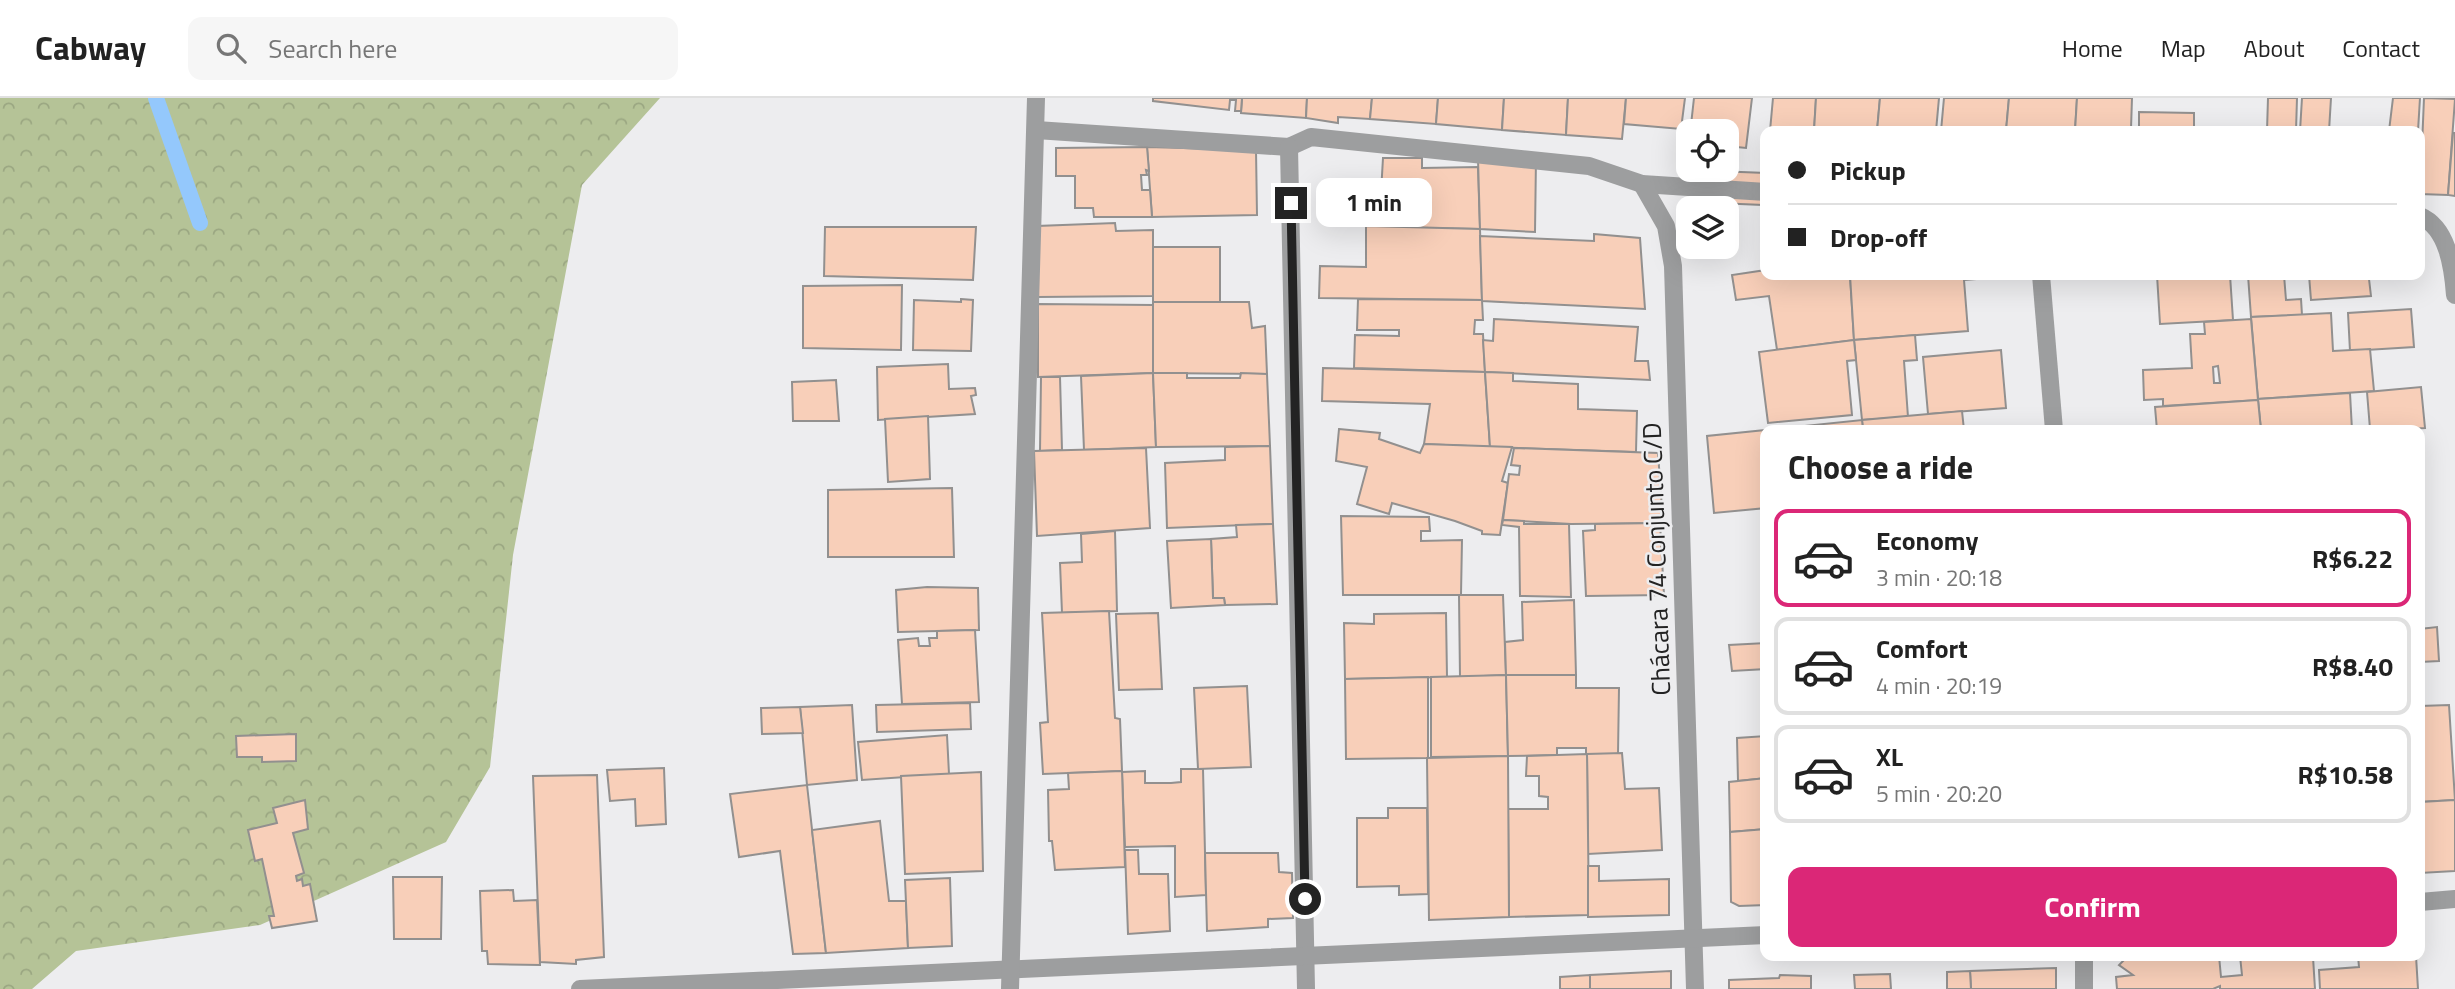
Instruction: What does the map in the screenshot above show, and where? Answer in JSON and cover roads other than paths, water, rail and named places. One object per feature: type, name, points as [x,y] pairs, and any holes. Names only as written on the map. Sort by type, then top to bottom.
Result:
[{"type":"street","points":[[1010,989],[1036,98]]},
{"type":"street","points":[[1036,130],[1289,147],[1311,137],[1588,166],[1642,184],[1760,192]]},
{"type":"street","points":[[1289,147],[1306,989]]},
{"type":"street","name":"Chácara 74 Conjunto C/D","points":[[1642,184],[1666,226],[1673,266],[1695,989]]},
{"type":"street","points":[[2425,220],[2439,231],[2453,269],[2455,295]]},
{"type":"street","points":[[2041,280],[2054,425]]},
{"type":"street","points":[[2425,902],[2455,899]]},
{"type":"street","points":[[580,989],[1760,936]]},
{"type":"street","points":[[2084,961],[2084,989]]},
{"type":"waterway","points":[[156,98],[200,223]]}]
